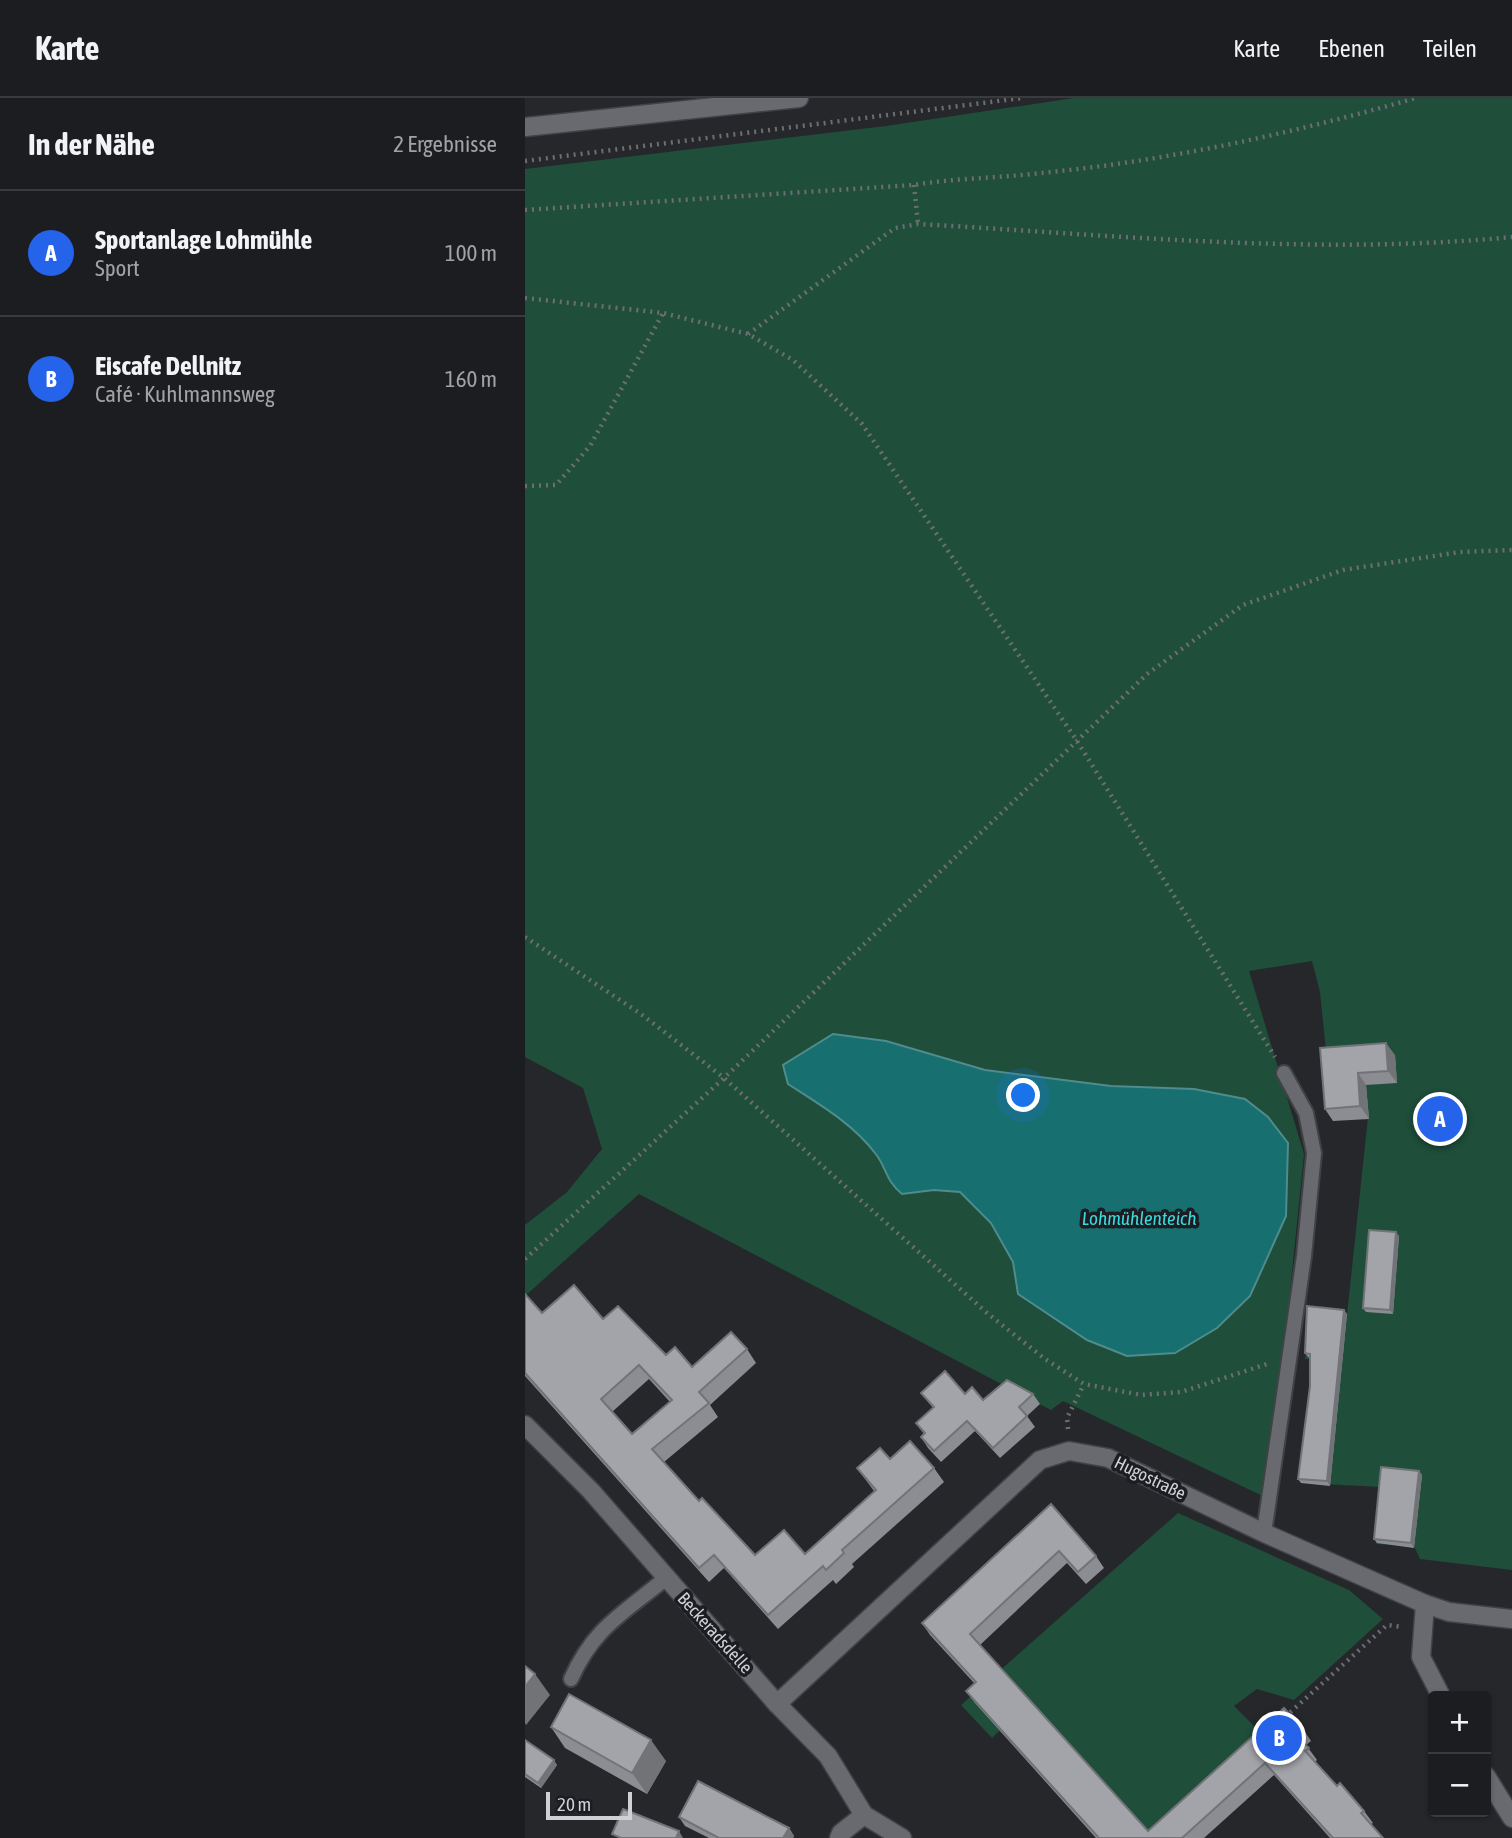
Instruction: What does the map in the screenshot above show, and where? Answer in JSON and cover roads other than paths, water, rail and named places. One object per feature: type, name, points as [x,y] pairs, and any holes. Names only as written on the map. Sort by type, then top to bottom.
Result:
[{"type":"street","points":[[525,127],[799,98]]},
{"type":"street","name":"Beckeradsdelle","points":[[525,1425],[591,1491],[777,1703],[828,1756],[864,1815],[902,1838]]},
{"type":"street","name":"Hugostraße","points":[[777,1703],[1040,1460],[1069,1451],[1108,1458],[1264,1534],[1425,1604],[1449,1612],[1512,1619]]},
{"type":"street","points":[[1425,1604],[1421,1657],[1438,1691]]},
{"type":"street","points":[[1491,1784],[1512,1818]]},
{"type":"street","points":[[839,1838],[841,1833],[864,1815]]},
{"type":"lane","points":[[1264,1534],[1304,1256],[1314,1153],[1306,1113],[1285,1073]]},
{"type":"lane","points":[[571,1679],[589,1643],[608,1623],[666,1578]]},
{"type":"water","name":"Lohmühlenteich","points":[[833,1034],[886,1041],[985,1070],[1111,1086],[1194,1089],[1245,1099],[1268,1117],[1288,1143],[1286,1216],[1250,1296],[1217,1328],[1175,1353],[1127,1356],[1087,1340],[1018,1294],[1013,1262],[991,1223],[960,1192],[934,1190],[902,1194],[892,1184],[866,1142],[835,1115],[788,1084],[783,1065]]},
{"type":"place","name":"Sportanlage Lohmühle","points":[[1440,1119]]},
{"type":"place","name":"Eiscafe Dellnitz","points":[[1279,1738]]}]
